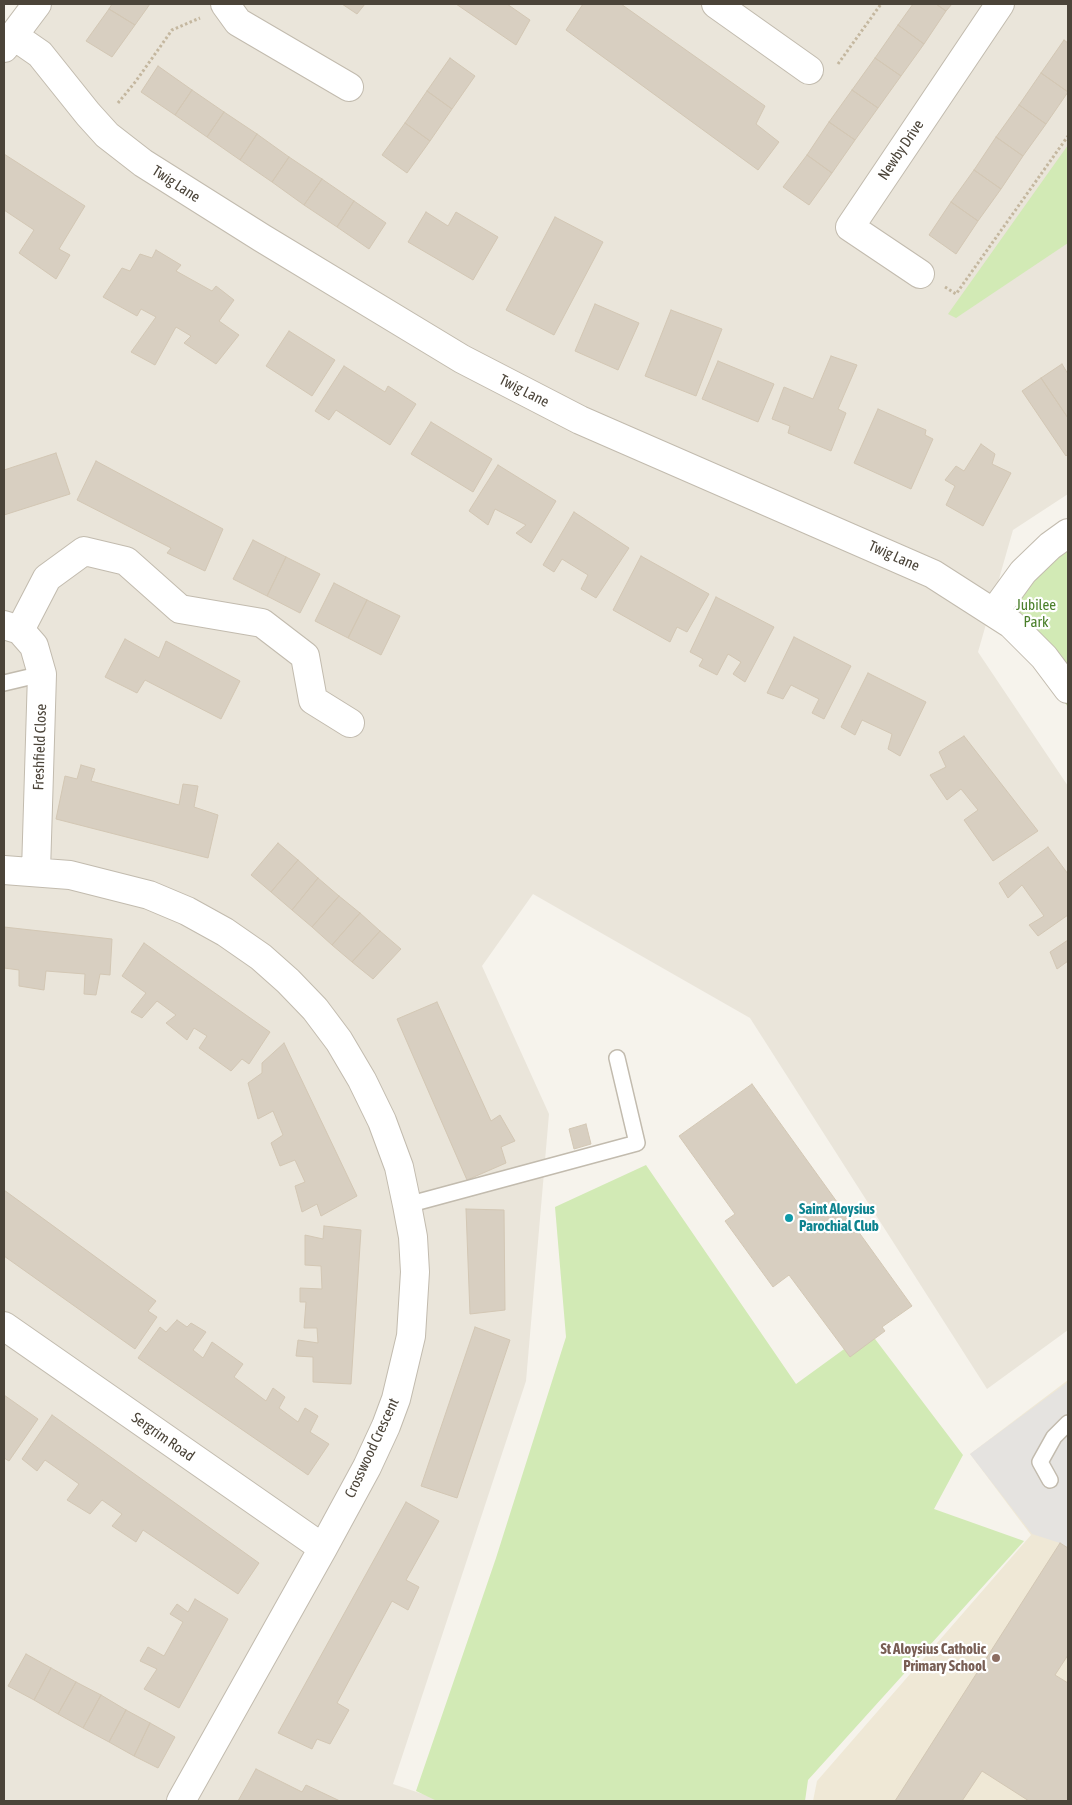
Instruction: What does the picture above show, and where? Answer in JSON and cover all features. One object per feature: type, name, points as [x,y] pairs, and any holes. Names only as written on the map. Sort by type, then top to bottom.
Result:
[{"type":"street","points":[[9,42],[37,4]]},
{"type":"street","points":[[716,4],[809,70]]},
{"type":"street","name":"Newby Drive","points":[[920,274],[850,227],[1000,4]]},
{"type":"street","points":[[225,5],[238,22],[349,87]]},
{"type":"street","name":"Twig Lane","points":[[9,42],[46,60],[98,126],[125,150],[180,186],[462,359],[580,420],[933,574],[994,612],[1033,645],[1068,689]]},
{"type":"street","points":[[994,612],[1023,572],[1050,546],[1068,533]]},
{"type":"street","name":"Freshfield Close","points":[[36,870],[42,674],[34,646],[12,628],[47,578],[84,551],[126,561],[180,609],[262,623],[305,656],[313,700],[350,723]]},
{"type":"street","name":"Crosswood Crescent","points":[[4,870],[36,870],[110,884],[149,895],[187,911],[224,932],[261,957],[315,1009],[339,1041],[362,1080],[382,1122],[399,1167],[407,1205],[413,1237],[415,1272],[411,1336],[404,1369],[386,1426],[367,1467],[323,1548],[181,1801]]},
{"type":"street","name":"Sergrim Road","points":[[4,1326],[323,1548]]},
{"type":"lane","points":[[4,683],[42,674]]},
{"type":"lane","points":[[407,1205],[636,1143],[617,1058]]},
{"type":"lane","points":[[1050,1480],[1040,1462],[1054,1437],[1068,1424]]},
{"type":"path","points":[[809,70],[827,80],[881,4]]},
{"type":"path","points":[[98,126],[136,82],[172,30],[225,5]]},
{"type":"path","points":[[920,274],[956,294],[1068,136]]},
{"type":"shaded area","points":[[44,4],[1068,4],[1068,494],[1013,530],[978,652],[1068,786],[1068,1330],[987,1389],[750,1018],[533,894],[482,966],[549,1114],[526,1381],[393,1784],[443,1801],[4,1801],[4,61]]},
{"type":"shaded area","name":"St Aloysius Catholic Primary School","points":[[1068,1380],[1068,1801],[813,1801],[817,1781],[1031,1535],[970,1454]]},
{"type":"shaded area","points":[[1068,1382],[1068,1549],[1060,1543],[1032,1534],[970,1454]]},
{"type":"green space","points":[[1068,145],[1068,243],[956,318],[948,314]]},
{"type":"green space","name":"Jubilee Park","points":[[1068,533],[1068,707],[994,612]]},
{"type":"green space","points":[[646,1165],[796,1384],[869,1331],[963,1455],[934,1509],[1024,1541],[808,1780],[805,1801],[437,1801],[416,1791],[496,1558],[566,1337],[555,1207]]},
{"type":"building","points":[[112,4],[150,4],[135,25],[109,9]]},
{"type":"building","points":[[342,4],[365,4],[357,14]]},
{"type":"building","points":[[456,4],[507,4],[530,20],[516,45]]},
{"type":"building","points":[[583,4],[621,4],[765,106],[756,124],[779,142],[758,170],[566,30]]},
{"type":"building","points":[[913,4],[936,4],[946,11],[924,44],[898,25]]},
{"type":"building","points":[[936,4],[952,4],[946,11]]},
{"type":"building","points":[[109,9],[135,25],[112,57],[86,41]]},
{"type":"building","points":[[898,25],[924,44],[901,76],[875,58]]},
{"type":"building","points":[[1064,40],[1068,43],[1068,92],[1041,73]]},
{"type":"building","points":[[450,58],[475,76],[452,109],[427,91]]},
{"type":"building","points":[[875,58],[901,76],[878,108],[852,90]]},
{"type":"building","points":[[158,66],[192,90],[175,115],[141,92]]},
{"type":"building","points":[[1041,73],[1068,92],[1046,124],[1019,105]]},
{"type":"building","points":[[192,90],[224,112],[207,137],[175,115]]},
{"type":"building","points":[[852,90],[878,108],[855,140],[829,122]]},
{"type":"building","points":[[427,91],[452,109],[430,141],[405,123]]},
{"type":"building","points":[[1019,105],[1046,124],[1023,156],[996,137]]},
{"type":"building","points":[[224,112],[257,134],[240,160],[207,137]]},
{"type":"building","points":[[829,122],[855,140],[832,173],[807,155]]},
{"type":"building","points":[[405,123],[430,141],[407,173],[382,155]]},
{"type":"building","points":[[257,134],[289,157],[272,182],[240,160]]},
{"type":"building","points":[[996,137],[1023,156],[1001,189],[974,170]]},
{"type":"building","points":[[4,154],[85,206],[59,249],[70,255],[56,279],[19,253],[34,230],[4,210]]},
{"type":"building","points":[[807,155],[832,173],[809,205],[783,187]]},
{"type":"building","points":[[289,157],[322,179],[304,205],[272,182]]},
{"type":"building","points":[[974,170],[1001,189],[978,221],[951,202]]},
{"type":"building","points":[[322,179],[354,201],[337,227],[304,205]]},
{"type":"building","points":[[354,201],[386,223],[369,249],[337,227]]},
{"type":"building","points":[[951,202],[978,221],[956,254],[929,235]]},
{"type":"building","points":[[426,212],[448,226],[456,212],[498,237],[473,280],[408,242]]},
{"type":"building","points":[[555,217],[603,242],[554,335],[506,310]]},
{"type":"building","points":[[156,250],[181,265],[176,271],[212,291],[216,286],[234,300],[219,321],[239,335],[216,364],[184,343],[191,336],[176,327],[155,365],[131,352],[156,317],[141,309],[137,316],[103,297],[122,268],[130,271],[140,254],[152,258]]},
{"type":"building","points":[[595,304],[639,323],[618,370],[575,351]]},
{"type":"building","points":[[671,310],[722,329],[696,396],[645,376]]},
{"type":"building","points":[[289,331],[335,360],[312,396],[266,366]]},
{"type":"building","points":[[831,356],[857,365],[838,409],[846,413],[831,451],[788,433],[790,426],[772,419],[784,387],[813,399]]},
{"type":"building","points":[[718,361],[774,384],[758,422],[702,399]]},
{"type":"building","points":[[1062,364],[1068,374],[1068,418],[1041,378]]},
{"type":"building","points":[[344,366],[385,392],[388,386],[416,404],[390,445],[336,410],[329,420],[315,411]]},
{"type":"building","points":[[1041,378],[1068,418],[1068,454],[1066,456],[1022,391]]},
{"type":"building","points":[[878,409],[926,430],[925,435],[933,439],[911,489],[854,463]]},
{"type":"building","points":[[431,422],[492,459],[473,492],[411,454]]},
{"type":"building","points":[[981,444],[995,454],[992,464],[1011,473],[983,526],[946,505],[955,486],[945,480],[956,466],[964,471]]},
{"type":"building","points":[[56,453],[70,494],[4,515],[4,470]]},
{"type":"building","points":[[96,461],[223,529],[205,571],[167,553],[171,548],[77,500]]},
{"type":"building","points":[[498,465],[556,501],[531,543],[516,533],[526,525],[495,509],[488,525],[469,511]]},
{"type":"building","points":[[574,512],[629,548],[596,598],[581,589],[588,575],[562,559],[554,572],[543,565]]},
{"type":"building","points":[[253,540],[286,557],[267,596],[233,579]]},
{"type":"building","points":[[641,556],[709,594],[687,632],[677,627],[670,642],[613,610]]},
{"type":"building","points":[[286,557],[320,574],[300,613],[267,596]]},
{"type":"building","points":[[334,583],[367,600],[348,638],[315,621]]},
{"type":"building","points":[[716,597],[774,627],[745,682],[733,674],[741,662],[728,654],[717,675],[699,666],[703,659],[690,652]]},
{"type":"building","points":[[367,600],[400,616],[381,655],[348,638]]},
{"type":"building","points":[[794,637],[851,666],[824,719],[812,713],[819,699],[791,685],[783,699],[767,693]]},
{"type":"building","points":[[125,639],[159,658],[166,641],[240,681],[221,719],[145,680],[137,693],[105,677]]},
{"type":"building","points":[[868,673],[926,702],[900,756],[888,749],[892,734],[862,720],[855,735],[841,727]]},
{"type":"building","points":[[964,736],[1038,831],[993,861],[964,820],[978,810],[961,789],[947,800],[930,775],[946,767],[939,752]]},
{"type":"building","points":[[81,765],[95,769],[91,781],[179,805],[183,784],[198,786],[194,807],[218,815],[208,858],[56,819],[65,776],[77,779]]},
{"type":"building","points":[[278,843],[298,860],[271,892],[251,875]]},
{"type":"building","points":[[1048,847],[1068,874],[1068,915],[1038,936],[1029,925],[1044,916],[1022,885],[1008,898],[999,883]]},
{"type":"building","points":[[298,860],[318,878],[292,910],[271,892]]},
{"type":"building","points":[[318,878],[339,896],[312,927],[292,910]]},
{"type":"building","points":[[339,896],[360,913],[332,945],[312,927]]},
{"type":"building","points":[[360,913],[380,931],[352,962],[332,945]]},
{"type":"building","points":[[4,927],[112,939],[110,975],[100,974],[96,995],[84,994],[85,974],[46,971],[44,990],[19,986],[19,970],[4,968]]},
{"type":"building","points":[[380,931],[401,949],[373,979],[352,962]]},
{"type":"building","points":[[1068,940],[1068,961],[1057,969],[1050,952]]},
{"type":"building","points":[[144,943],[270,1032],[249,1064],[242,1059],[231,1071],[199,1048],[207,1036],[194,1028],[187,1040],[166,1023],[176,1015],[157,1001],[142,1018],[131,1012],[146,993],[122,976]]},
{"type":"building","points":[[437,1002],[491,1121],[500,1115],[515,1141],[501,1147],[506,1163],[467,1180],[397,1019]]},
{"type":"building","points":[[284,1043],[357,1196],[321,1216],[317,1204],[302,1212],[295,1186],[305,1182],[295,1160],[280,1166],[271,1143],[283,1135],[273,1111],[258,1119],[248,1083],[262,1073],[262,1063]]},
{"type":"building","name":"Saint Aloysius Parochial Club","points":[[752,1084],[912,1306],[882,1327],[885,1331],[850,1357],[789,1275],[773,1287],[725,1221],[735,1214],[679,1136]]},
{"type":"building","points":[[586,1124],[591,1144],[574,1149],[569,1129]]},
{"type":"building","points":[[4,1190],[156,1301],[148,1311],[157,1317],[135,1349],[4,1256]]},
{"type":"building","points":[[466,1209],[504,1210],[505,1310],[470,1314]]},
{"type":"building","points":[[324,1226],[361,1230],[351,1384],[313,1382],[313,1357],[296,1356],[298,1340],[318,1343],[317,1328],[304,1328],[306,1302],[300,1302],[300,1288],[322,1289],[321,1266],[305,1265],[305,1235],[323,1239]]},
{"type":"building","points":[[177,1320],[187,1327],[191,1323],[206,1332],[193,1350],[203,1358],[212,1342],[243,1364],[234,1377],[266,1401],[273,1388],[285,1397],[279,1408],[298,1422],[305,1408],[318,1416],[310,1432],[329,1444],[308,1475],[138,1358],[160,1327],[166,1332]]},
{"type":"building","points":[[475,1327],[510,1340],[457,1498],[421,1486]]},
{"type":"building","points":[[4,1395],[38,1419],[9,1461],[4,1458]]},
{"type":"building","points":[[52,1415],[259,1563],[238,1594],[143,1530],[136,1542],[112,1526],[122,1514],[102,1500],[90,1514],[67,1500],[79,1484],[45,1460],[37,1471],[22,1459]]},
{"type":"building","points":[[406,1502],[439,1521],[406,1580],[419,1587],[408,1610],[392,1601],[337,1703],[349,1710],[330,1744],[317,1739],[312,1749],[278,1733]]},
{"type":"building","points":[[1060,1543],[1068,1548],[1068,1655],[1055,1675],[1068,1683],[1068,1801],[1029,1801],[982,1771],[962,1801],[895,1801]]},
{"type":"building","points":[[195,1599],[228,1619],[179,1708],[144,1689],[157,1669],[140,1661],[148,1647],[164,1656],[183,1622],[170,1614],[177,1604],[188,1612]]},
{"type":"building","points":[[26,1654],[51,1668],[34,1700],[8,1686]]},
{"type":"building","points":[[51,1668],[76,1682],[58,1714],[34,1700]]},
{"type":"building","points":[[76,1682],[101,1695],[83,1728],[58,1714]]},
{"type":"building","points":[[101,1695],[126,1710],[109,1742],[83,1728]]},
{"type":"building","points":[[126,1710],[150,1723],[134,1756],[109,1742]]},
{"type":"building","points":[[150,1723],[175,1737],[158,1768],[134,1756]]},
{"type":"building","points":[[256,1769],[302,1792],[306,1785],[340,1801],[238,1801]]},
{"type":"place","name":"Saint Aloysius Parochial Club","points":[[789,1218]]},
{"type":"place","name":"St Aloysius Catholic Primary School","points":[[996,1658]]}]
